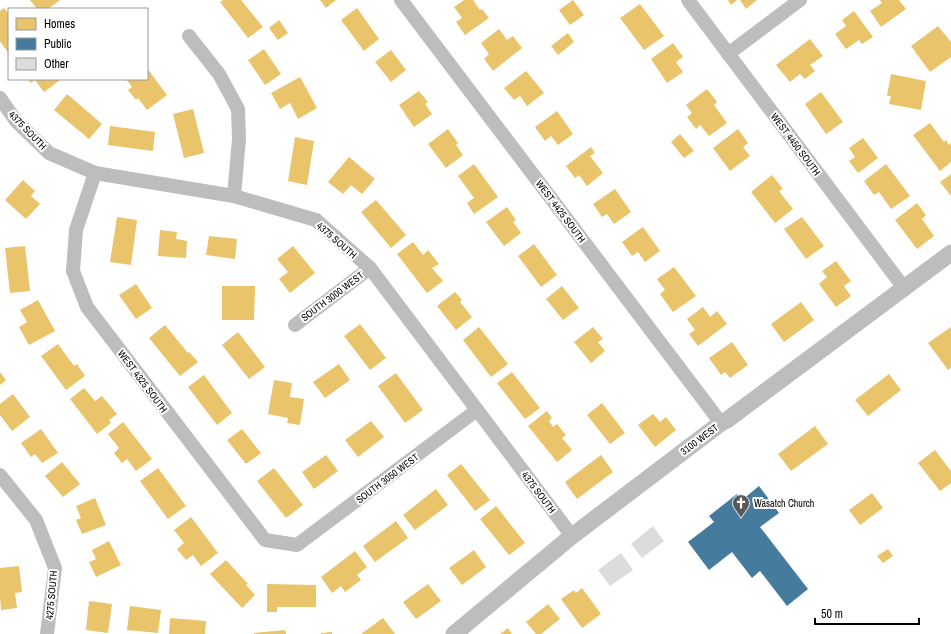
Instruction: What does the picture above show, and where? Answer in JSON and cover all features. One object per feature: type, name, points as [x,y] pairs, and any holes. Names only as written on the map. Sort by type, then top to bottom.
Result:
[{"type":"street","name":"WEST 4425 SOUTH","points":[[401,0],[721,423]]},
{"type":"street","name":"WEST 4450 SOUTH","points":[[688,0],[904,288]]},
{"type":"street","points":[[728,54],[800,0]]},
{"type":"street","points":[[189,36],[219,74],[238,109],[239,140],[234,196]]},
{"type":"street","name":"4375 SOUTH","points":[[0,98],[16,121],[50,152],[95,173],[234,196],[316,220],[370,268],[572,536]]},
{"type":"street","name":"WEST 4325 SOUTH","points":[[95,173],[76,230],[73,270],[87,307],[265,540],[297,545]]},
{"type":"street","name":"3100 WEST","points":[[454,634],[572,536],[721,423],[951,253]]},
{"type":"street","name":"SOUTH 3000 WEST","points":[[295,325],[370,268]]},
{"type":"street","name":"SOUTH 3050 WEST","points":[[297,545],[477,410]]},
{"type":"street","name":"4275 SOUTH","points":[[0,475],[36,520],[55,568],[47,634]]},
{"type":"building: Homes","points":[[30,0],[60,0],[49,8],[36,8]]},
{"type":"building: Homes","points":[[223,0],[241,0],[263,27],[248,38],[220,2]]},
{"type":"building: Homes","points":[[320,0],[336,0],[326,8]]},
{"type":"building: Homes","points":[[464,0],[473,0],[480,10],[482,9],[489,18],[465,35],[456,22],[462,18],[454,7]]},
{"type":"building: Homes","points":[[573,0],[584,15],[570,25],[559,10]]},
{"type":"building: Homes","points":[[728,0],[737,0],[731,5]]},
{"type":"building: Homes","points":[[740,0],[757,0],[746,9]]},
{"type":"building: Homes","points":[[880,0],[899,0],[906,9],[881,27],[870,11],[882,3]]},
{"type":"building: Homes","points":[[640,4],[664,36],[644,50],[620,18]]},
{"type":"building: Homes","points":[[4,8],[8,13],[8,53],[0,41],[0,11]]},
{"type":"building: Homes","points":[[357,8],[379,39],[364,51],[341,20]]},
{"type":"building: Homes","points":[[854,11],[873,37],[862,44],[859,40],[846,49],[835,34],[846,26],[842,20]]},
{"type":"building: Homes","points":[[279,20],[288,33],[278,40],[269,28]]},
{"type":"building: Homes","points":[[938,26],[951,42],[951,57],[930,72],[911,46]]},
{"type":"building: Homes","points":[[499,29],[507,40],[513,36],[522,48],[493,71],[484,59],[489,54],[481,43]]},
{"type":"building: Homes","points":[[568,33],[574,42],[558,55],[551,46]]},
{"type":"building: Homes","points":[[810,39],[823,56],[810,65],[815,71],[805,79],[800,74],[790,82],[776,65]]},
{"type":"building: Homes","points":[[673,43],[683,57],[676,62],[683,72],[667,83],[651,59]]},
{"type":"building: Homes","points":[[264,49],[281,74],[265,85],[248,60]]},
{"type":"building: Homes","points":[[391,50],[406,70],[391,82],[375,62]]},
{"type":"building: Homes","points":[[148,69],[167,95],[147,110],[138,98],[136,100],[128,90],[132,87],[127,80],[148,80]]},
{"type":"building: Homes","points":[[526,71],[544,93],[527,106],[520,96],[514,100],[504,88]]},
{"type":"building: Homes","points":[[891,74],[926,81],[921,110],[889,104],[891,96],[887,96]]},
{"type":"building: Homes","points":[[300,77],[317,108],[298,119],[290,103],[280,109],[271,93]]},
{"type":"building: Homes","points":[[35,80],[60,80],[44,92]]},
{"type":"building: Homes","points":[[707,89],[717,102],[714,105],[727,123],[709,136],[700,125],[696,129],[687,117],[692,113],[686,105]]},
{"type":"building: Homes","points":[[419,91],[428,102],[425,104],[432,114],[414,127],[399,105]]},
{"type":"building: Homes","points":[[821,92],[843,122],[826,134],[805,104]]},
{"type":"building: Homes","points":[[67,94],[102,124],[89,139],[54,110]]},
{"type":"building: Homes","points":[[193,109],[204,153],[184,158],[173,114]]},
{"type":"building: Homes","points":[[557,111],[573,134],[558,145],[551,136],[545,141],[535,127]]},
{"type":"building: Homes","points":[[930,123],[944,142],[946,140],[949,145],[951,143],[951,162],[940,171],[913,135]]},
{"type":"building: Homes","points":[[110,126],[155,132],[153,151],[108,145]]},
{"type":"building: Homes","points":[[448,129],[458,143],[456,145],[463,155],[446,168],[428,144]]},
{"type":"building: Homes","points":[[738,129],[748,143],[743,147],[750,156],[730,171],[713,148]]},
{"type":"building: Homes","points":[[680,134],[694,151],[684,158],[671,142]]},
{"type":"building: Homes","points":[[295,137],[314,141],[307,185],[288,181]]},
{"type":"building: Homes","points":[[863,138],[878,158],[858,173],[849,161],[855,157],[849,148]]},
{"type":"building: Homes","points":[[591,147],[595,153],[590,156],[603,173],[587,186],[579,175],[575,178],[566,166]]},
{"type":"building: Homes","points":[[349,157],[375,179],[362,194],[351,185],[343,194],[328,182]]},
{"type":"building: Homes","points":[[474,164],[498,197],[474,214],[467,203],[474,198],[458,176]]},
{"type":"building: Homes","points":[[886,164],[910,196],[891,209],[879,192],[874,195],[864,181]]},
{"type":"building: Homes","points":[[951,174],[951,196],[940,182]]},
{"type":"building: Homes","points":[[772,175],[783,189],[779,191],[793,209],[775,223],[751,192]]},
{"type":"building: Homes","points":[[23,180],[35,191],[31,196],[40,204],[26,219],[5,200]]},
{"type":"building: Homes","points":[[615,189],[631,212],[614,224],[607,214],[602,217],[593,204]]},
{"type":"building: Homes","points":[[376,200],[406,235],[391,248],[361,212]]},
{"type":"building: Homes","points":[[917,203],[926,215],[922,219],[934,236],[917,249],[895,220]]},
{"type":"building: Homes","points":[[507,207],[516,220],[513,222],[521,233],[504,246],[486,222]]},
{"type":"building: Homes","points":[[117,217],[137,220],[131,265],[110,262]]},
{"type":"building: Homes","points":[[802,217],[824,246],[806,259],[784,229]]},
{"type":"building: Homes","points":[[643,227],[660,251],[645,262],[638,252],[632,256],[622,242]]},
{"type":"building: Homes","points":[[160,230],[177,232],[176,239],[187,241],[186,258],[158,256]]},
{"type":"building: Homes","points":[[209,236],[237,239],[235,259],[206,255]]},
{"type":"building: Homes","points":[[413,242],[423,255],[428,250],[439,264],[432,268],[443,281],[427,293],[397,254]]},
{"type":"building: Homes","points":[[534,244],[557,275],[541,287],[518,256]]},
{"type":"building: Homes","points":[[25,246],[30,291],[10,293],[5,248]]},
{"type":"building: Homes","points":[[293,246],[315,273],[290,293],[279,279],[288,272],[277,259]]},
{"type":"building: Homes","points":[[836,261],[851,281],[844,286],[851,296],[836,307],[819,284],[827,277],[822,271]]},
{"type":"building: Homes","points":[[674,267],[696,296],[673,312],[660,294],[665,290],[657,279]]},
{"type":"building: Homes","points":[[136,284],[152,308],[136,319],[119,295]]},
{"type":"building: Homes","points":[[222,286],[255,286],[254,320],[222,320]]},
{"type":"building: Homes","points":[[562,286],[579,308],[563,320],[546,299]]},
{"type":"building: Homes","points":[[455,292],[462,300],[460,302],[472,317],[456,330],[437,306]]},
{"type":"building: Homes","points":[[38,300],[55,331],[29,345],[19,327],[27,322],[20,310]]},
{"type":"building: Homes","points":[[801,302],[814,320],[784,342],[771,324]]},
{"type":"building: Homes","points":[[703,307],[710,317],[717,311],[727,324],[698,346],[689,334],[695,330],[687,319]]},
{"type":"building: Homes","points":[[360,324],[386,358],[370,370],[344,336]]},
{"type":"building: Homes","points":[[165,325],[188,353],[189,352],[198,362],[180,376],[149,338]]},
{"type":"building: Homes","points":[[479,327],[508,364],[491,377],[463,340]]},
{"type":"building: Homes","points":[[593,327],[603,339],[598,342],[605,351],[591,363],[574,342]]},
{"type":"building: Homes","points":[[951,327],[951,368],[948,370],[928,343]]},
{"type":"building: Homes","points":[[238,332],[265,367],[249,379],[222,345]]},
{"type":"building: Homes","points":[[732,342],[748,365],[730,378],[725,372],[721,375],[709,358]]},
{"type":"building: Homes","points":[[58,344],[74,366],[77,364],[85,376],[66,390],[41,356]]},
{"type":"building: Homes","points":[[339,364],[350,380],[325,398],[313,382]]},
{"type":"building: Homes","points":[[0,372],[6,380],[0,385]]},
{"type":"building: Homes","points":[[512,372],[540,408],[525,419],[497,383]]},
{"type":"building: Homes","points":[[396,373],[423,410],[405,423],[378,386]]},
{"type":"building: Homes","points":[[889,374],[901,390],[868,416],[855,400]]},
{"type":"building: Homes","points":[[204,375],[232,413],[217,425],[188,387]]},
{"type":"building: Homes","points":[[274,380],[292,383],[290,397],[304,399],[300,425],[287,423],[288,418],[268,414]]},
{"type":"building: Homes","points":[[84,388],[95,401],[102,396],[117,414],[109,420],[111,423],[97,434],[70,399]]},
{"type":"building: Homes","points":[[13,394],[30,417],[12,431],[0,415],[0,404]]},
{"type":"building: Homes","points":[[602,403],[625,433],[610,444],[587,415]]},
{"type":"building: Homes","points":[[547,411],[552,418],[549,421],[553,427],[557,424],[566,435],[562,438],[572,450],[557,462],[528,426]]},
{"type":"building: Homes","points":[[653,414],[660,422],[666,417],[676,430],[655,447],[638,425]]},
{"type":"building: Homes","points":[[371,421],[384,437],[358,457],[345,440]]},
{"type":"building: Homes","points":[[123,422],[152,459],[136,471],[127,459],[122,463],[114,453],[119,448],[108,434]]},
{"type":"building: Homes","points":[[815,426],[828,444],[791,471],[778,454]]},
{"type":"building: Homes","points":[[41,429],[58,453],[42,463],[35,454],[31,457],[21,443]]},
{"type":"building: Homes","points":[[242,429],[261,453],[246,464],[227,440]]},
{"type":"building: Homes","points":[[935,450],[951,471],[951,483],[940,491],[918,463]]},
{"type":"building: Homes","points":[[326,455],[338,471],[314,489],[302,472]]},
{"type":"building: Homes","points":[[601,455],[613,472],[577,499],[565,482]]},
{"type":"building: Homes","points":[[62,462],[80,484],[63,497],[45,476]]},
{"type":"building: Homes","points":[[461,464],[490,500],[475,511],[447,475]]},
{"type":"building: Homes","points":[[158,468],[186,506],[168,519],[140,481]]},
{"type":"building: Homes","points":[[274,468],[303,505],[286,518],[257,481]]},
{"type":"building: Homes","points":[[436,489],[448,505],[415,530],[403,515]]},
{"type":"building: Homes","points":[[872,493],[883,508],[860,525],[849,510]]},
{"type":"building: Homes","points":[[95,498],[106,525],[82,534],[76,520],[81,518],[76,506]]},
{"type":"building: Homes","points":[[496,506],[525,543],[509,555],[480,519]]},
{"type":"building: Homes","points":[[191,517],[218,553],[201,566],[193,555],[186,560],[177,549],[184,543],[174,530]]},
{"type":"building: Homes","points":[[396,521],[408,538],[375,562],[363,546]]},
{"type":"building: Homes","points":[[109,541],[121,565],[96,577],[89,562],[96,559],[92,550]]},
{"type":"building: Homes","points":[[888,549],[893,556],[883,563],[877,556]]},
{"type":"building: Homes","points":[[474,550],[486,567],[462,585],[449,568]]},
{"type":"building: Homes","points":[[355,551],[367,567],[357,575],[361,580],[345,592],[341,586],[332,593],[321,577]]},
{"type":"building: Homes","points":[[226,560],[248,584],[246,585],[255,595],[242,608],[210,574]]},
{"type":"building: Homes","points":[[19,566],[22,592],[15,593],[17,608],[1,610],[0,568]]},
{"type":"building: Homes","points":[[267,584],[316,585],[316,607],[277,607],[277,612],[267,612]]},
{"type":"building: Homes","points":[[428,584],[441,601],[416,619],[403,602]]},
{"type":"building: Homes","points":[[582,588],[601,614],[582,628],[561,599],[574,590],[576,593]]},
{"type":"building: Homes","points":[[89,601],[112,604],[108,633],[86,630]]},
{"type":"building: Homes","points":[[548,604],[560,619],[541,634],[536,634],[526,622]]},
{"type":"building: Homes","points":[[130,606],[161,610],[158,633],[127,630]]},
{"type":"building: Homes","points":[[170,618],[206,621],[205,634],[169,634]]},
{"type":"building: Homes","points":[[383,618],[395,634],[361,634]]},
{"type":"building: Homes","points":[[508,628],[512,634],[500,634]]},
{"type":"building: Homes","points":[[285,630],[286,634],[254,634],[254,633]]},
{"type":"building: Homes","points":[[332,632],[332,634],[321,634],[321,633]]},
{"type":"building: Public","points":[[759,486],[779,513],[760,527],[808,589],[787,606],[760,571],[752,578],[732,552],[709,570],[688,542],[714,522],[709,516],[737,494],[742,500]]},
{"type":"building: Other","points":[[653,526],[664,541],[642,558],[631,544]]},
{"type":"building: Other","points":[[621,553],[633,570],[610,586],[598,570]]},
{"type":"place","name":"Wasatch Church","points":[[741,518]]}]
